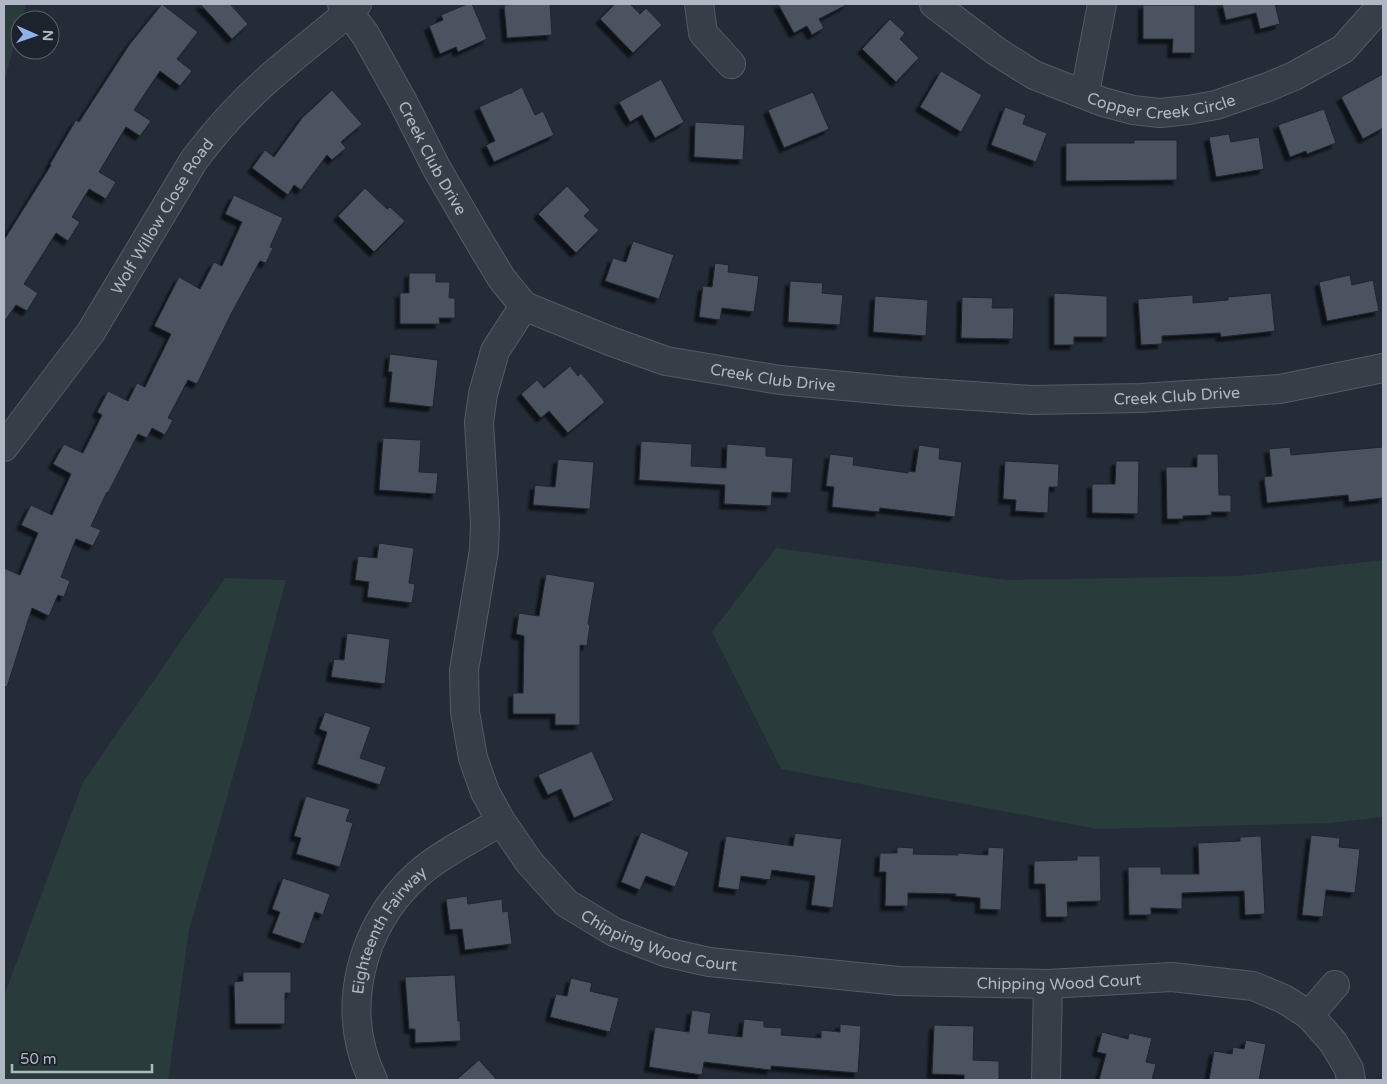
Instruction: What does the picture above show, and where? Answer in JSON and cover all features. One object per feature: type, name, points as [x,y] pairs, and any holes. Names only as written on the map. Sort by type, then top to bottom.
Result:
[{"type":"street","points":[[699,4],[703,33],[732,64]]},
{"type":"street","name":"Copper Creek Circle","points":[[934,4],[996,52],[1034,75],[1103,102],[1133,110],[1160,113],[1216,105],[1268,88],[1302,72],[1343,49],[1382,4]]},
{"type":"street","points":[[1084,93],[1102,4]]},
{"type":"street","name":"Creek Club Drive","points":[[349,6],[437,169],[502,279],[524,306],[610,341],[666,361],[780,380],[898,391],[1032,400],[1141,398],[1280,389],[1383,368]]},
{"type":"street","name":"Wolf Willow Close Road","points":[[4,447],[91,332],[194,160],[231,115],[286,63],[330,29],[349,6]]},
{"type":"street","name":"Chipping Wood Court","points":[[524,306],[495,351],[483,394],[479,422],[485,520],[484,550],[464,670],[465,712],[473,758],[485,792],[501,821],[529,862],[566,904],[614,932],[666,952],[709,962],[899,981],[1048,984],[1172,977],[1253,986],[1284,999],[1309,1016],[1333,1042],[1349,1069],[1351,1080]]},
{"type":"street","name":"Eighteenth Fairway","points":[[373,1080],[366,1066],[358,1038],[356,1012],[357,984],[364,953],[379,922],[397,895],[418,874],[442,856],[501,821]]},
{"type":"street","points":[[1046,1080],[1048,984]]},
{"type":"street","points":[[1309,1016],[1335,986]]},
{"type":"shaded area","points":[[4,4],[26,4],[24,10],[10,10],[10,60],[4,82]]},
{"type":"shaded area","points":[[776,548],[1007,580],[1239,576],[1383,560],[1383,817],[1329,823],[1097,829],[781,769],[712,632]]},
{"type":"shaded area","points":[[225,578],[286,580],[244,738],[189,930],[168,1080],[4,1080],[4,996],[83,782]]},
{"type":"building","points":[[162,4],[198,32],[177,59],[192,71],[180,86],[160,71],[134,110],[151,121],[140,136],[126,127],[99,172],[116,182],[106,199],[89,189],[72,217],[80,222],[68,241],[56,233],[24,284],[38,293],[27,311],[16,305],[4,322],[4,240],[51,165],[76,120],[79,122],[129,45]]},
{"type":"building","points":[[200,4],[230,4],[248,24],[232,39]]},
{"type":"building","points":[[467,4],[472,4],[487,39],[458,52],[456,47],[440,54],[429,26],[443,20],[441,15]]},
{"type":"building","points":[[550,4],[552,35],[507,38],[504,5]]},
{"type":"building","points":[[615,4],[630,4],[640,14],[646,8],[662,25],[633,53],[600,19]]},
{"type":"building","points":[[778,4],[848,4],[819,19],[824,28],[812,35],[807,26],[794,33]]},
{"type":"building","points":[[1222,4],[1275,4],[1280,24],[1260,29],[1256,13],[1226,20]]},
{"type":"building","points":[[1143,5],[1195,5],[1195,53],[1172,53],[1173,39],[1143,39]]},
{"type":"building","points":[[890,19],[905,33],[900,39],[919,58],[896,82],[862,49]]},
{"type":"building","points":[[941,71],[982,95],[961,132],[920,107]]},
{"type":"building","points":[[1383,74],[1383,128],[1363,139],[1341,97]]},
{"type":"building","points":[[661,79],[684,122],[655,138],[642,115],[630,122],[619,102]]},
{"type":"building","points":[[522,87],[535,115],[543,111],[554,135],[494,162],[486,145],[495,141],[479,107],[511,94]]},
{"type":"building","points":[[332,90],[362,124],[341,142],[346,148],[332,160],[327,155],[301,190],[294,185],[288,195],[252,168],[265,150],[274,157],[302,118]]},
{"type":"building","points":[[813,92],[829,129],[784,148],[768,110]]},
{"type":"building","points":[[1005,107],[1026,115],[1023,124],[1047,133],[1036,162],[991,145]]},
{"type":"building","points":[[1324,109],[1336,143],[1307,154],[1306,151],[1290,157],[1278,125]]},
{"type":"building","points":[[695,122],[745,125],[743,160],[694,157]]},
{"type":"building","points":[[1229,134],[1231,142],[1259,137],[1264,169],[1216,177],[1209,137]]},
{"type":"building","points":[[1134,140],[1177,140],[1177,180],[1066,181],[1066,143],[1134,143]]},
{"type":"building","points":[[567,186],[590,210],[584,216],[599,230],[576,253],[538,214]]},
{"type":"building","points":[[365,188],[387,209],[390,207],[405,221],[374,252],[338,216]]},
{"type":"building","points":[[234,195],[283,218],[270,247],[273,248],[266,263],[260,261],[231,314],[197,384],[188,380],[168,418],[173,420],[165,435],[152,428],[147,438],[138,434],[91,526],[101,530],[93,546],[76,539],[61,577],[70,581],[64,597],[58,595],[49,616],[32,608],[7,687],[4,686],[4,568],[20,575],[38,533],[21,525],[31,505],[52,515],[71,474],[53,464],[64,444],[83,453],[102,415],[97,412],[108,391],[128,401],[137,383],[145,387],[171,334],[154,326],[179,277],[200,289],[214,262],[222,266],[242,222],[225,214]]},
{"type":"building","points":[[633,241],[674,255],[659,299],[605,281],[613,258],[626,262]]},
{"type":"building","points":[[715,263],[729,265],[728,272],[759,276],[754,312],[722,308],[720,320],[699,317],[703,286],[712,287]]},
{"type":"building","points":[[409,273],[436,273],[436,282],[450,282],[449,298],[455,298],[455,318],[439,318],[440,324],[400,324],[400,293],[409,293]]},
{"type":"building","points":[[1350,275],[1352,285],[1373,280],[1379,311],[1327,321],[1319,282]]},
{"type":"building","points":[[790,281],[823,283],[822,293],[843,295],[840,325],[788,322]]},
{"type":"building","points":[[1054,293],[1107,296],[1107,337],[1074,337],[1074,345],[1054,345]]},
{"type":"building","points":[[1271,293],[1275,331],[1221,337],[1220,333],[1162,336],[1162,344],[1141,345],[1138,299],[1193,295],[1193,303],[1228,300],[1228,297]]},
{"type":"building","points":[[875,296],[928,300],[926,336],[873,332]]},
{"type":"building","points":[[962,297],[993,298],[992,308],[1014,308],[1013,339],[961,338]]},
{"type":"building","points":[[390,354],[438,360],[433,407],[389,402],[392,372],[388,372]]},
{"type":"building","points":[[570,366],[578,376],[581,373],[605,402],[568,433],[549,411],[541,418],[521,394],[537,380],[544,388]]},
{"type":"building","points":[[383,438],[421,440],[419,472],[438,473],[436,494],[379,490]]},
{"type":"building","points":[[641,441],[692,444],[691,466],[726,468],[727,444],[766,447],[766,456],[793,458],[791,493],[772,492],[771,506],[724,504],[725,485],[639,480]]},
{"type":"building","points":[[919,445],[940,448],[939,459],[962,462],[955,517],[880,508],[879,512],[832,507],[834,487],[826,486],[830,454],[854,457],[853,465],[908,473],[908,471],[915,472]]},
{"type":"building","points":[[1290,447],[1291,455],[1383,447],[1383,498],[1349,502],[1348,495],[1267,503],[1264,477],[1272,476],[1269,449]]},
{"type":"building","points":[[1197,454],[1218,454],[1219,495],[1231,495],[1231,512],[1211,512],[1212,515],[1183,516],[1183,519],[1167,519],[1166,467],[1197,467]]},
{"type":"building","points":[[558,459],[594,462],[590,509],[533,505],[535,485],[555,487]]},
{"type":"building","points":[[1005,461],[1059,464],[1058,487],[1049,487],[1048,513],[1015,511],[1016,500],[1003,499]]},
{"type":"building","points":[[1116,461],[1139,461],[1138,514],[1092,513],[1092,484],[1115,484]]},
{"type":"building","points":[[379,543],[414,548],[409,583],[415,584],[412,603],[367,597],[369,582],[355,580],[358,556],[377,558]]},
{"type":"building","points":[[546,574],[595,582],[588,624],[590,625],[587,646],[580,645],[580,725],[555,725],[555,714],[513,714],[513,693],[523,693],[524,636],[516,634],[519,613],[539,616]]},
{"type":"building","points":[[347,633],[390,639],[385,684],[331,677],[334,659],[344,660]]},
{"type":"building","points":[[325,712],[371,727],[360,758],[386,767],[380,785],[317,764],[327,732],[319,729]]},
{"type":"building","points":[[592,751],[614,800],[574,818],[561,789],[548,795],[538,775]]},
{"type":"building","points":[[306,796],[350,809],[346,821],[353,823],[340,867],[296,854],[301,838],[294,836]]},
{"type":"building","points":[[641,832],[689,852],[675,887],[646,876],[640,890],[621,882]]},
{"type":"building","points":[[795,833],[842,839],[833,908],[811,905],[815,876],[772,870],[770,880],[741,876],[739,890],[718,887],[726,836],[793,846]]},
{"type":"building","points":[[1311,835],[1340,838],[1339,847],[1360,849],[1355,893],[1326,890],[1323,917],[1302,915]]},
{"type":"building","points":[[1261,836],[1265,914],[1245,915],[1244,891],[1182,893],[1182,909],[1151,908],[1151,915],[1129,915],[1128,867],[1161,867],[1161,874],[1199,874],[1198,843],[1240,841],[1240,837]]},
{"type":"building","points":[[897,847],[914,848],[913,854],[958,855],[958,853],[988,855],[988,847],[1004,848],[1001,910],[980,909],[980,898],[955,896],[956,894],[908,893],[908,906],[885,906],[886,872],[879,872],[880,853],[897,853]]},
{"type":"building","points":[[1077,856],[1100,856],[1101,901],[1067,902],[1068,917],[1046,917],[1045,884],[1034,884],[1034,861],[1077,860]]},
{"type":"building","points":[[283,878],[330,894],[323,915],[315,912],[304,944],[272,933],[280,912],[272,909]]},
{"type":"building","points":[[467,896],[468,904],[502,899],[503,912],[508,911],[512,944],[465,950],[462,929],[450,930],[446,899]]},
{"type":"building","points":[[243,972],[291,972],[291,993],[285,993],[285,1024],[235,1024],[234,982],[243,981]]},
{"type":"building","points":[[455,975],[461,1041],[415,1043],[415,1029],[409,1029],[405,977]]},
{"type":"building","points":[[571,978],[592,983],[590,991],[619,998],[610,1032],[550,1017],[556,994],[567,996]]},
{"type":"building","points":[[692,1010],[711,1013],[708,1033],[742,1037],[744,1019],[764,1021],[764,1027],[782,1028],[781,1035],[821,1038],[821,1030],[840,1032],[840,1024],[861,1026],[858,1073],[771,1066],[771,1070],[704,1062],[702,1075],[649,1067],[655,1027],[689,1032]]},
{"type":"building","points":[[934,1025],[974,1026],[973,1060],[999,1061],[999,1080],[964,1080],[964,1075],[932,1074]]},
{"type":"building","points":[[1102,1032],[1128,1039],[1129,1033],[1152,1038],[1146,1062],[1156,1064],[1152,1080],[1099,1080],[1106,1054],[1097,1052]]},
{"type":"building","points":[[1246,1040],[1266,1044],[1259,1080],[1209,1080],[1214,1051],[1232,1054],[1233,1047],[1244,1049]]},
{"type":"building","points":[[479,1060],[497,1080],[456,1080]]}]
